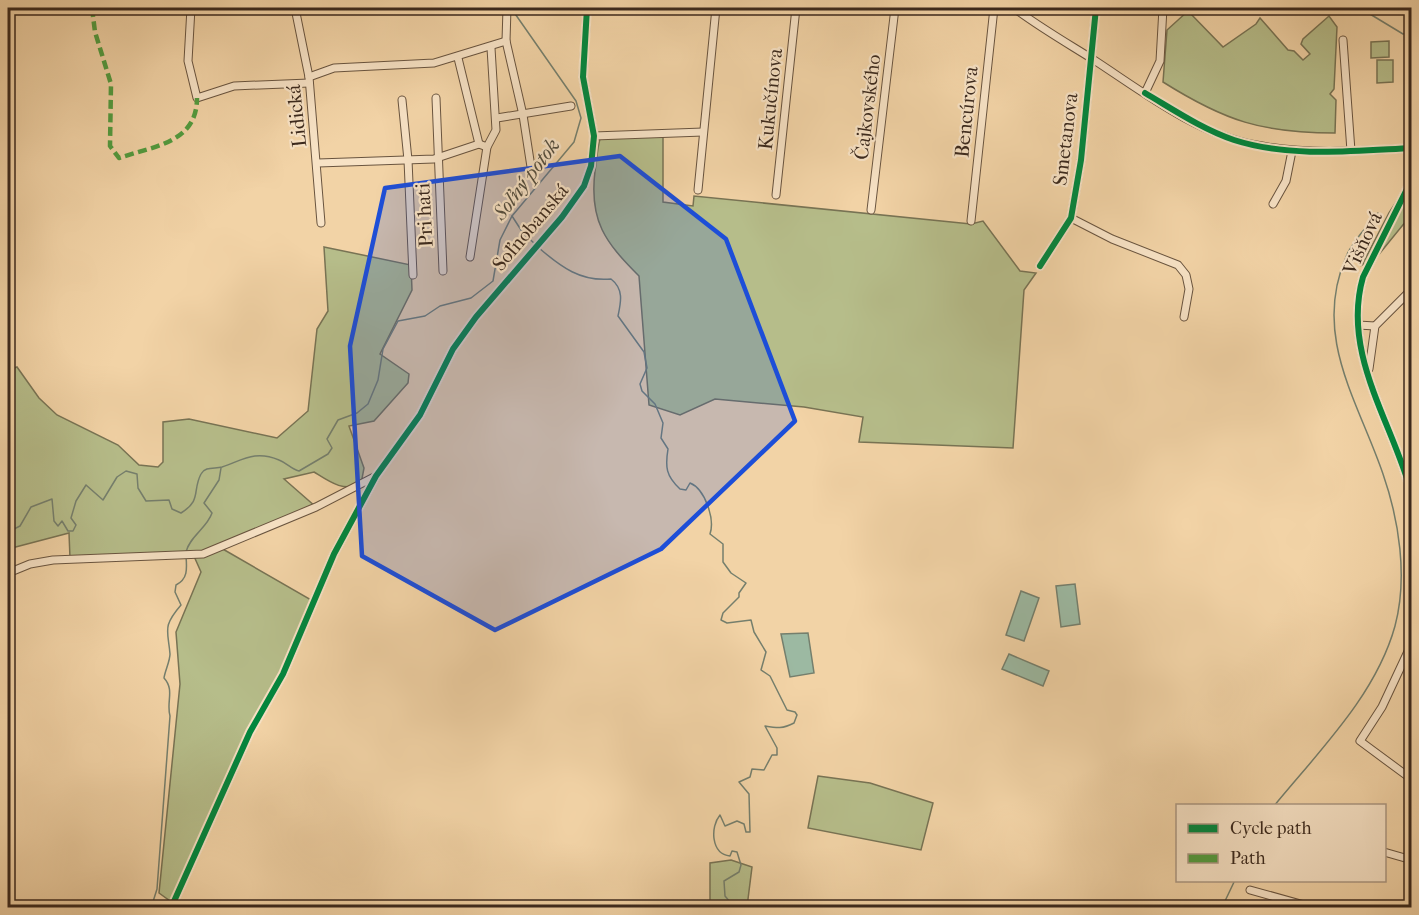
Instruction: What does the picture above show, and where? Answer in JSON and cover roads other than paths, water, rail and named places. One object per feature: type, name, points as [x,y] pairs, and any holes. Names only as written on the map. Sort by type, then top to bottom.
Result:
[{"type":"street","points":[[191,8],[189,61],[197,98],[234,86],[309,80],[334,68],[434,63],[458,58],[506,42]]},
{"type":"street","name":"Lidická","points":[[295,8],[309,80],[318,163],[321,223]]},
{"type":"street","name":"Soľnobanská","points":[[171,908],[250,732],[283,674],[334,554],[376,476],[423,409],[453,349],[476,317],[580,193],[591,166],[594,136],[583,77],[587,8]]},
{"type":"street","points":[[698,190],[716,8]]},
{"type":"street","name":"Kukučínova","points":[[776,195],[796,8]]},
{"type":"street","name":"Čajkovského","points":[[871,210],[895,8]]},
{"type":"street","name":"Bencúrova","points":[[971,221],[994,8]]},
{"type":"street","points":[[1014,8],[1145,93],[1201,126],[1233,139],[1292,151],[1412,148]]},
{"type":"street","name":"Smetanova","points":[[1040,266],[1071,218],[1081,160],[1096,8]]},
{"type":"street","points":[[1145,93],[1160,61],[1163,8]]},
{"type":"street","points":[[507,10],[506,42],[523,115],[531,166]]},
{"type":"street","points":[[1343,40],[1351,150]]},
{"type":"street","points":[[483,146],[496,130],[497,118],[491,48]]},
{"type":"street","points":[[458,58],[483,146],[470,257]]},
{"type":"street","name":"Pri hati","points":[[436,98],[443,271]]},
{"type":"street","name":"Pri hati","points":[[402,99],[408,160],[412,275]]},
{"type":"street","points":[[497,118],[571,106]]},
{"type":"street","points":[[594,136],[704,132]]},
{"type":"street","name":"Pri hati","points":[[318,163],[438,157],[483,146]]},
{"type":"street","points":[[1273,204],[1286,181],[1292,151]]},
{"type":"street","name":"Višňová","points":[[1412,179],[1363,277],[1358,292],[1357,331],[1368,375],[1410,483],[1412,495]]},
{"type":"street","points":[[1071,218],[1112,239],[1178,265],[1186,275],[1189,289],[1184,317]]},
{"type":"street","points":[[1368,375],[1375,326],[1412,289]]},
{"type":"street","points":[[1358,326],[1375,326]]},
{"type":"street","points":[[8,573],[30,564],[53,560],[192,555],[230,545],[316,507],[376,476]]},
{"type":"street","points":[[1410,778],[1360,741],[1382,706],[1412,643]]},
{"type":"street","points":[[1386,853],[1412,860]]},
{"type":"street","points":[[1250,890],[1316,908]]},
{"type":"waterway","name":"Soľný potok","points":[[8,532],[20,526],[31,507],[52,499],[54,521],[58,526],[62,521],[68,531],[73,531],[76,525],[71,518],[76,501],[86,485],[103,500],[117,477],[126,471],[137,474],[138,488],[146,501],[169,500],[172,509],[181,513],[192,504],[198,480],[205,470],[222,467],[249,457],[263,456],[279,460],[299,471],[328,454],[332,448],[327,439],[338,420],[357,413],[368,404],[378,380],[383,349],[398,321],[425,316],[440,306],[471,298],[493,281],[500,240],[512,216],[574,142],[581,118],[576,101],[511,8]]},
{"type":"waterway","points":[[1360,8],[1403,34],[1409,33]]},
{"type":"waterway","points":[[1276,804],[1327,743],[1360,699],[1386,651],[1399,607],[1400,549],[1393,510],[1383,474],[1342,368],[1336,341],[1334,314],[1337,286],[1346,257],[1356,239],[1378,213]]},
{"type":"waterway","points":[[512,216],[523,233],[535,244]]},
{"type":"waterway","points":[[539,248],[572,272],[590,278],[611,279],[618,287],[621,301],[618,316],[644,352],[647,368],[640,384],[642,391],[655,404],[663,423],[661,438],[668,449],[669,475],[680,489],[686,490],[690,483],[700,491],[710,513],[710,534],[723,544],[723,562],[731,573],[746,583],[739,597],[723,613],[721,620],[727,623],[751,620],[754,632],[766,652],[761,670],[770,676],[787,710],[797,715],[794,723],[787,726],[777,728],[765,726],[777,748],[777,755],[772,755],[764,770],[752,769],[750,777],[739,782],[749,794],[750,832],[746,832],[744,824],[737,821],[725,826],[720,815],[715,826],[714,839],[719,850],[730,856],[732,851],[737,852],[741,865],[739,872],[724,881],[725,896],[735,908]]},
{"type":"waterway","points":[[186,552],[191,541],[210,518],[212,513],[204,503],[219,480],[221,468]]},
{"type":"waterway","points":[[151,908],[157,889],[170,716],[170,692],[164,678],[170,654],[168,629],[171,619],[181,605],[175,592],[176,585],[183,580],[186,573],[186,556]]},
{"type":"waterway","points":[[1225,908],[1225,901],[1234,882]]}]
